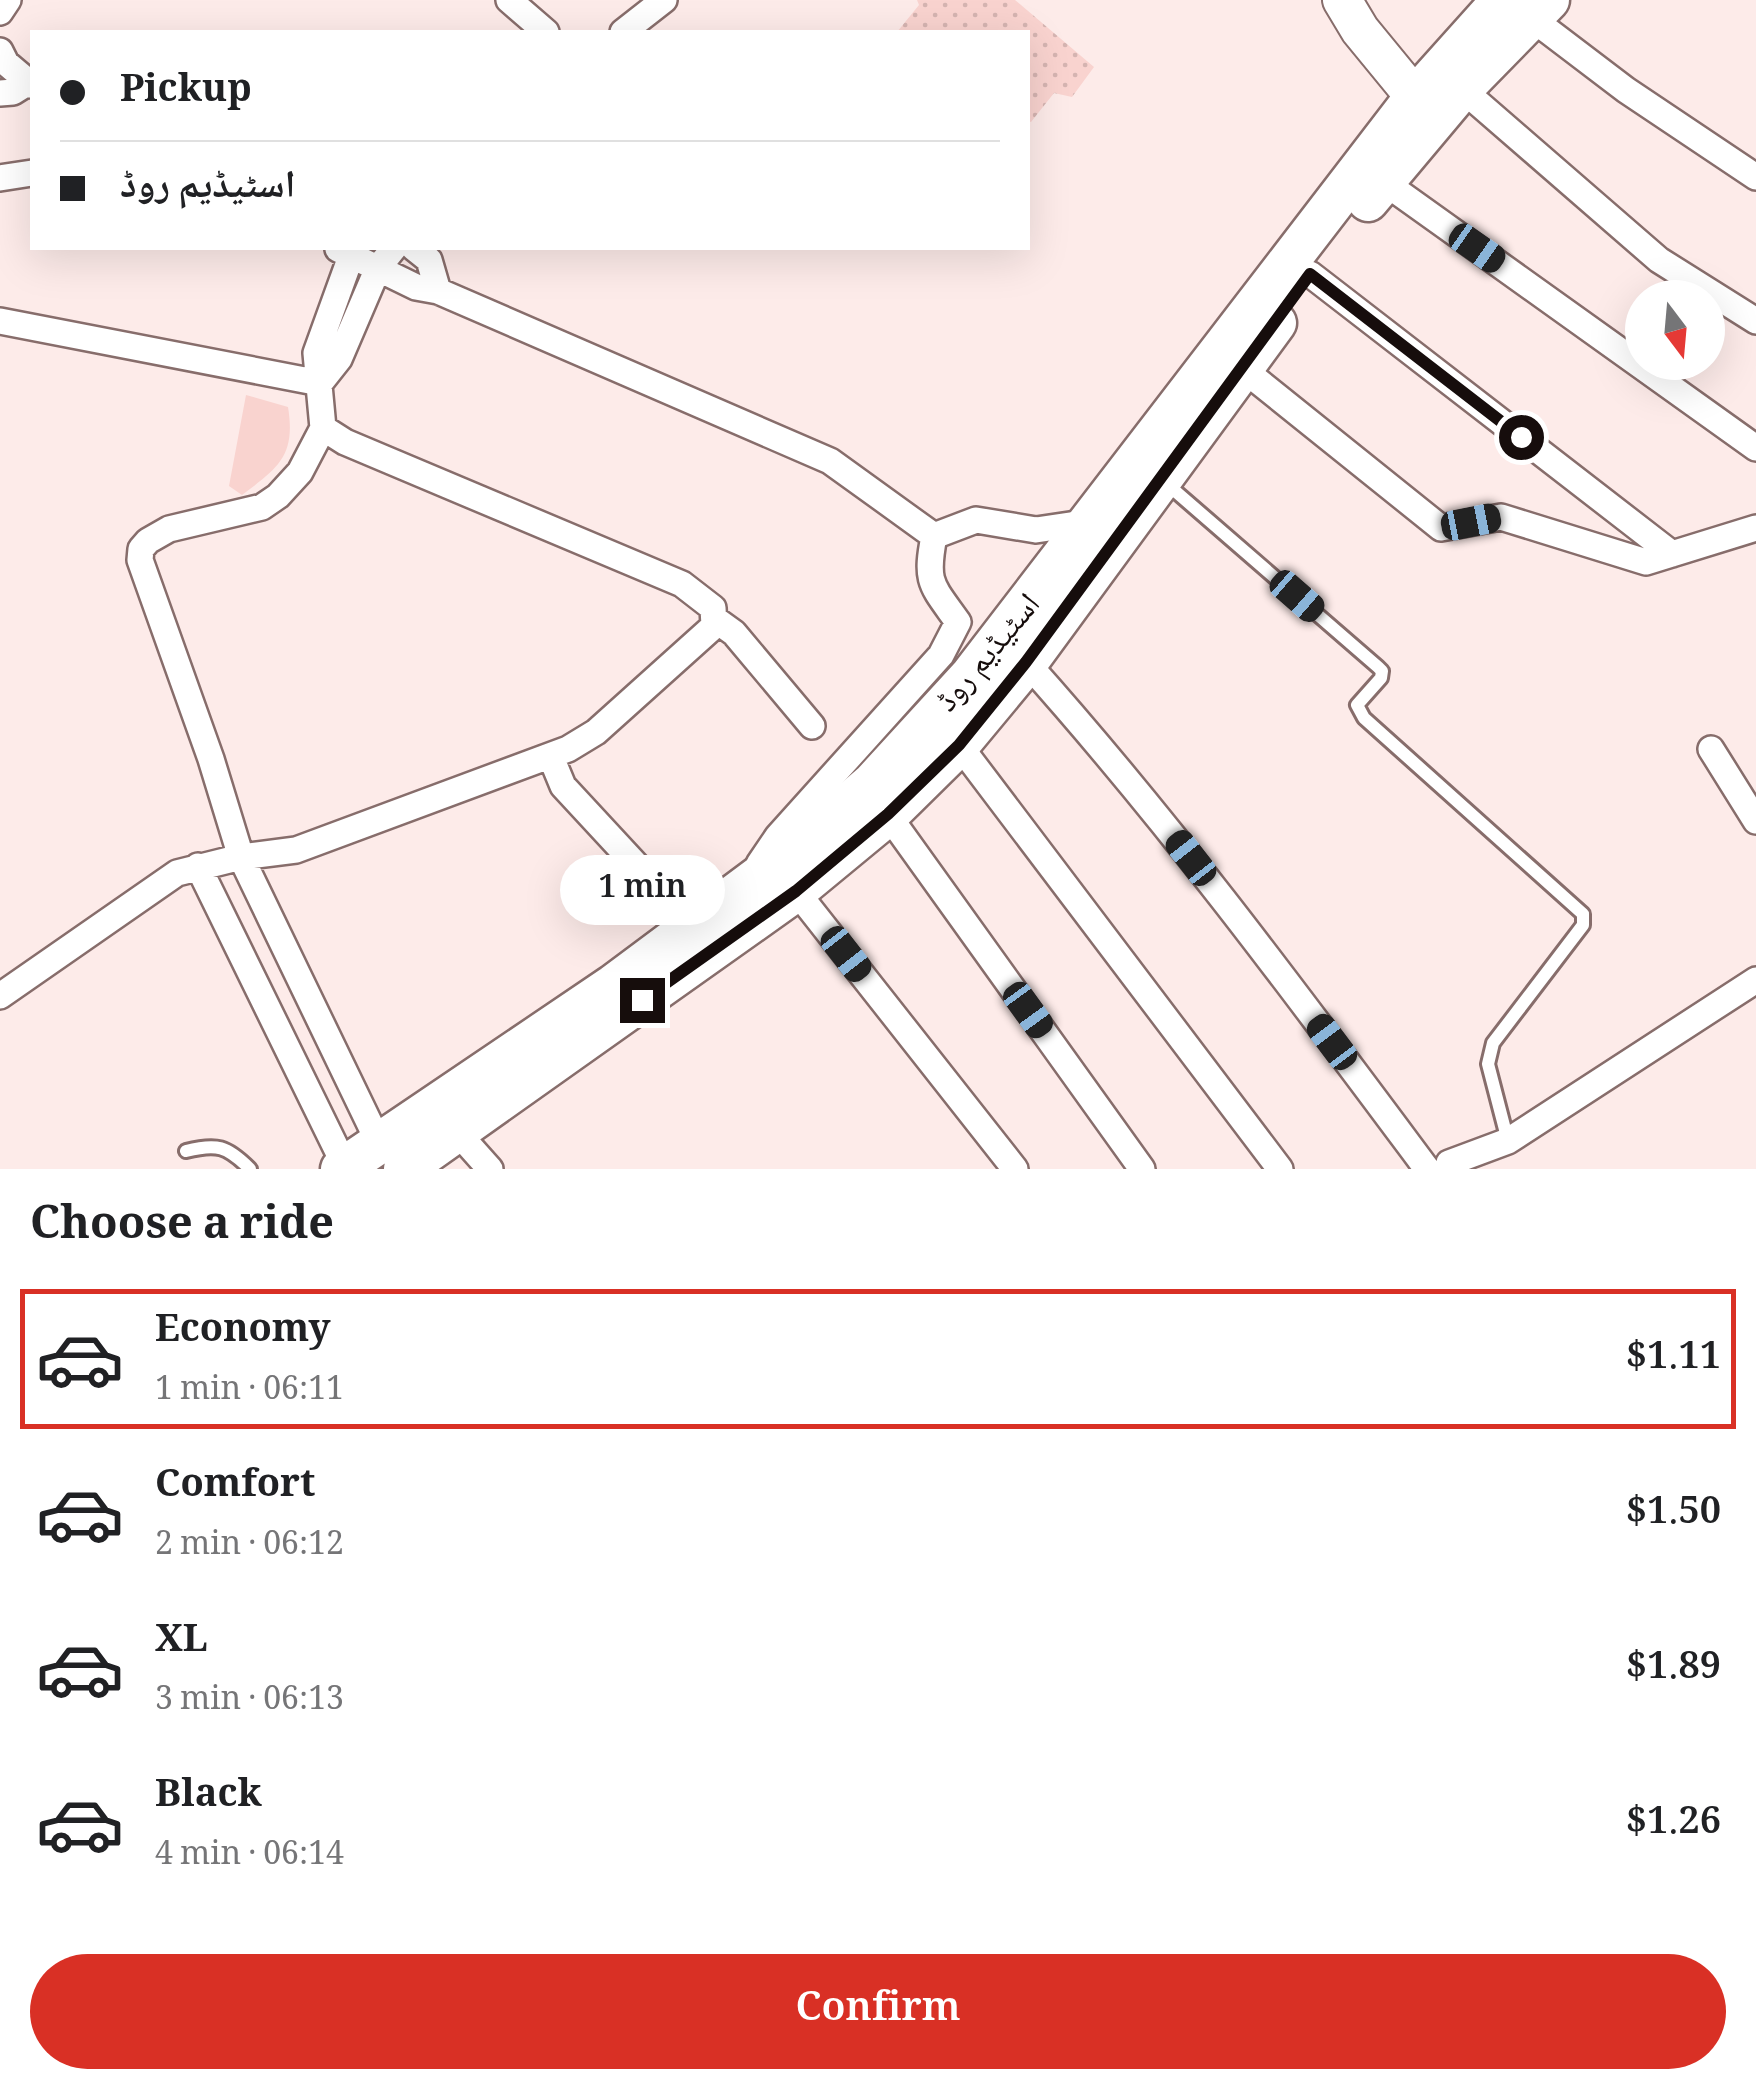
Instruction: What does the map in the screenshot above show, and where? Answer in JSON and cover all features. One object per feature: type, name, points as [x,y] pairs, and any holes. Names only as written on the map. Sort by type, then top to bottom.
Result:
[{"type":"main road","name":"اسٹیڈیم روڈ","points":[[392,1156],[735,896],[873,782],[971,675],[1414,97],[1527,6]]},
{"type":"main road","name":"اسٹیڈیم روڈ","points":[[343,1168],[392,1156],[457,1132],[796,891],[888,814],[959,745],[1026,662],[1310,274],[1527,6]]},
{"type":"street","points":[[0,12],[8,0]]},
{"type":"street","points":[[509,0],[544,30]]},
{"type":"street","points":[[626,30],[664,0]]},
{"type":"street","points":[[1342,0],[1360,30],[1414,97]]},
{"type":"street","points":[[1527,6],[1626,90],[1756,177]]},
{"type":"street","points":[[0,51],[6,62],[30,83]]},
{"type":"street","points":[[0,93],[30,84]]},
{"type":"street","points":[[1462,89],[1659,260],[1756,321]]},
{"type":"street","points":[[0,178],[30,173]]},
{"type":"street","points":[[1384,182],[1756,448]]},
{"type":"street","points":[[392,1156],[241,857],[211,759],[142,572],[141,549],[148,541],[169,529],[262,506],[278,496],[300,472],[323,428],[316,352],[346,250],[416,287],[438,290],[830,461],[934,536]]},
{"type":"street","points":[[320,383],[340,359],[378,268],[392,250]]},
{"type":"street","points":[[416,250],[428,260],[438,290]]},
{"type":"street","points":[[1310,274],[1672,554]]},
{"type":"street","points":[[0,321],[320,383]]},
{"type":"street","points":[[1243,369],[1441,528],[1501,517],[1646,562],[1756,528]]},
{"type":"street","points":[[323,428],[346,442],[682,584],[704,598],[716,620],[734,633],[812,726]]},
{"type":"street","points":[[934,536],[976,520],[1036,530],[1091,522]]},
{"type":"street","points":[[735,896],[778,836],[941,655],[958,622],[928,570],[934,536]]},
{"type":"street","points":[[0,996],[177,873],[241,857],[296,850],[550,757],[596,732],[709,633],[716,620]]},
{"type":"street","points":[[1026,662],[1120,768],[1285,978],[1427,1169]]},
{"type":"street","points":[[959,745],[1280,1169]]},
{"type":"street","points":[[1710,749],[1756,821]]},
{"type":"street","points":[[550,757],[564,786],[651,881]]},
{"type":"street","points":[[888,814],[1142,1169]]},
{"type":"street","points":[[198,866],[343,1168]]},
{"type":"street","points":[[796,891],[1015,1169]]},
{"type":"street","points":[[1448,1169],[1450,1163],[1508,1141],[1756,980]]},
{"type":"street","points":[[274,1021],[312,1004]]},
{"type":"street","points":[[457,1132],[490,1169]]},
{"type":"lane","points":[[1162,478],[1382,671],[1381,678],[1357,705],[1364,718],[1583,914],[1582,925],[1493,1042],[1488,1064],[1508,1141]]},
{"type":"lane","points":[[186,1151],[210,1144],[234,1152],[250,1169]]},
{"type":"shaded area","points":[[917,0],[1015,0],[1094,67],[1072,97],[1054,93],[1030,122],[1030,30],[899,30],[919,5]]},
{"type":"shaded area","points":[[246,395],[288,407],[290,424],[282,459],[242,495],[229,486]]},
{"type":"route","points":[[642,1000],[796,891],[888,814],[959,745],[1026,662],[1310,274],[1521,437]]}]
